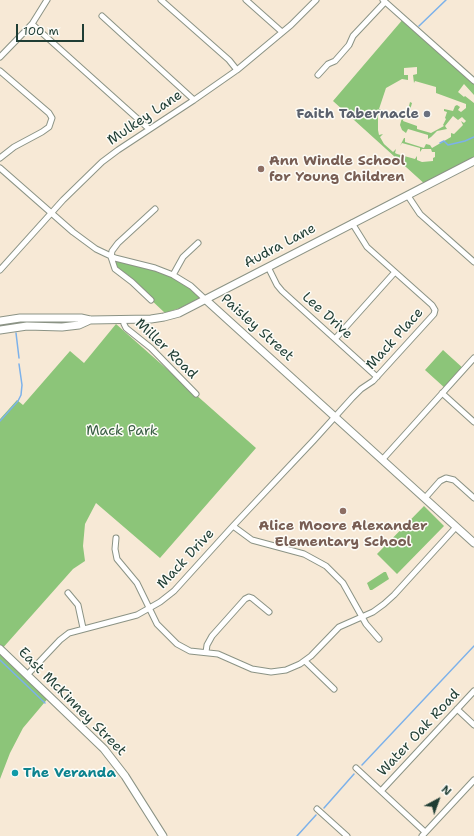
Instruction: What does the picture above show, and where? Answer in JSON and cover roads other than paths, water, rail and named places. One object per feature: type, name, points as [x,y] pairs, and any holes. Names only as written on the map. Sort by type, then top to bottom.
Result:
[{"type":"street","points":[[0,57],[32,24],[47,0]]},
{"type":"street","points":[[161,0],[229,60],[237,70]]},
{"type":"street","points":[[246,0],[282,32]]},
{"type":"street","name":"Mulkey Lane","points":[[0,270],[83,180],[102,162],[237,70],[282,32],[316,0]]},
{"type":"street","points":[[318,75],[328,64],[335,61],[349,45],[353,36],[384,1],[474,81]]},
{"type":"street","points":[[102,16],[194,100]]},
{"type":"street","points":[[32,24],[149,129]]},
{"type":"street","points":[[0,71],[49,113],[52,118],[49,127],[14,147],[0,158]]},
{"type":"street","name":"Audra Lane","points":[[0,321],[20,318],[81,318],[90,320],[151,319],[179,313],[352,223],[474,162]]},
{"type":"street","name":"Paisley Street","points":[[0,168],[91,245],[111,256],[155,268],[173,275],[191,286],[474,543]]},
{"type":"street","points":[[408,196],[420,214],[474,262]]},
{"type":"street","points":[[151,300],[132,282],[115,269],[111,256],[118,243],[155,209]]},
{"type":"street","name":"Mack Place","points":[[335,417],[356,393],[377,377],[435,311],[432,306],[367,247],[352,223]]},
{"type":"street","points":[[173,275],[183,257],[198,243]]},
{"type":"street","name":"Lee Drive","points":[[268,267],[277,285],[282,291],[377,377]]},
{"type":"street","points":[[335,339],[395,272]]},
{"type":"street","points":[[42,318],[42,326]]},
{"type":"street","name":"Miller Road","points":[[123,319],[126,328],[157,354],[196,394]]},
{"type":"street","name":"Audra Lane","points":[[0,330],[27,326],[62,327],[78,325],[90,320]]},
{"type":"street","points":[[382,460],[474,358]]},
{"type":"street","points":[[442,393],[474,422]]},
{"type":"street","name":"Mack Drive","points":[[27,675],[65,636],[73,631],[127,618],[149,609],[165,599],[179,586],[335,417]]},
{"type":"street","points":[[425,498],[440,481],[446,478],[454,480],[474,498]]},
{"type":"street","points":[[233,526],[252,540],[304,554],[322,563],[343,583],[368,627],[379,640]]},
{"type":"street","points":[[116,538],[115,549],[117,559],[137,583],[160,628],[179,646],[190,651],[218,654],[247,668],[266,672],[286,670],[304,661],[339,627],[377,609],[391,598],[456,527]]},
{"type":"street","points":[[68,593],[78,605],[83,628]]},
{"type":"street","points":[[206,652],[210,638],[245,599],[252,598],[269,612]]},
{"type":"street","name":"East McKinney Street","points":[[0,649],[113,759],[134,789],[163,836]]},
{"type":"street","points":[[304,661],[334,689]]},
{"type":"street","name":"Water Oak Road","points":[[381,791],[474,691]]},
{"type":"street","points":[[457,709],[474,725]]},
{"type":"street","points":[[356,768],[423,834],[474,780]]},
{"type":"street","points":[[317,809],[347,836]]},
{"type":"waterway","points":[[419,26],[446,0]]},
{"type":"waterway","points":[[440,143],[444,141],[448,145],[474,137]]},
{"type":"waterway","points":[[16,333],[19,358]]},
{"type":"waterway","points":[[0,421],[18,401],[21,395],[22,385],[19,364]]},
{"type":"waterway","points":[[362,765],[474,646]]},
{"type":"waterway","points":[[0,660],[45,703]]},
{"type":"waterway","points":[[324,808],[354,774]]},
{"type":"waterway","points":[[297,836],[316,815]]},
{"type":"place","name":"Faith Tabernacle","points":[[427,114]]},
{"type":"place","name":"Ann Windle School for Young Children","points":[[261,169]]},
{"type":"place","name":"Alice Moore Alexander Elementary School","points":[[343,511]]},
{"type":"place","name":"The Veranda","points":[[15,773]]},
{"type":"park label","name":"Mack Park","points":[[122,431]]}]
